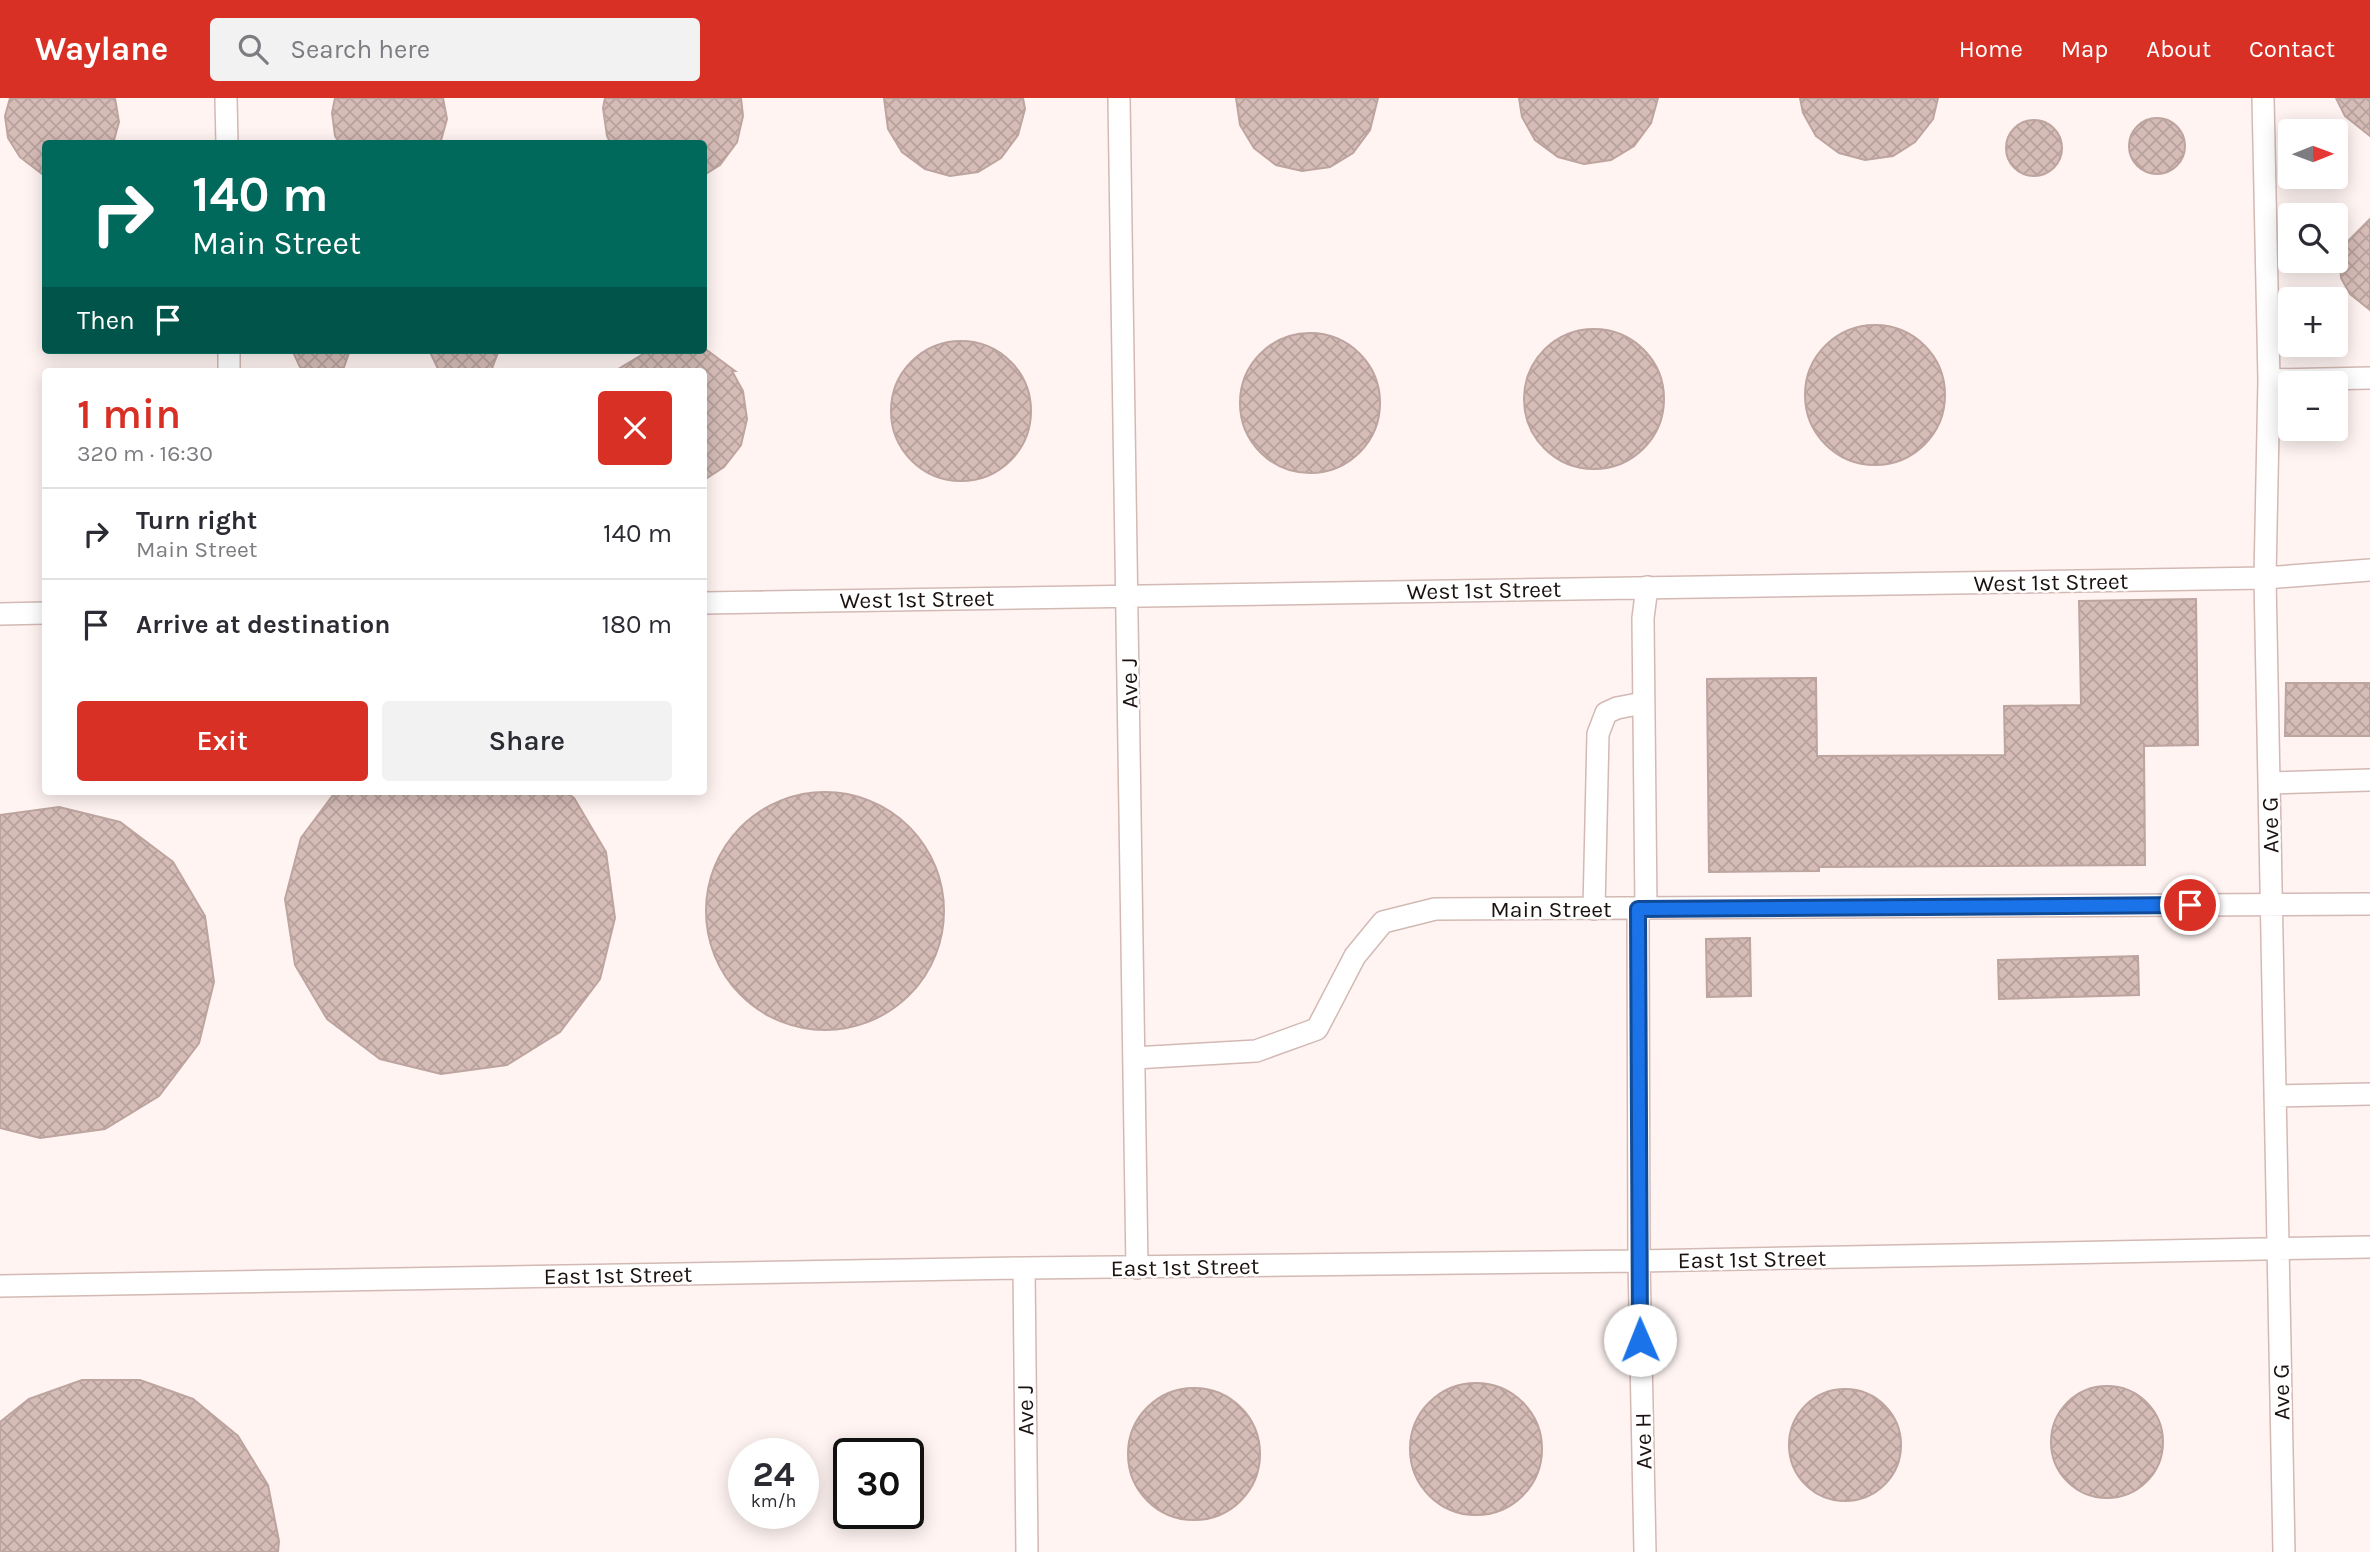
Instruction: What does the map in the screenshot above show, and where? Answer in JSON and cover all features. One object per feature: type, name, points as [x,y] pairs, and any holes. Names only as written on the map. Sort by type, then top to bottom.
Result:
[{"type":"street","points":[[226,98],[227,140]]},
{"type":"street","name":"Ave J","points":[[1119,98],[1137,1268]]},
{"type":"street","name":"Ave G","points":[[2263,98],[2269,380],[2264,578],[2284,1552]]},
{"type":"street","points":[[2269,380],[2370,378]]},
{"type":"street","name":"West 1st Street","points":[[707,603],[2264,578],[2370,570]]},
{"type":"street","name":"Ave H","points":[[1645,1552],[1639,1261],[1643,618],[1647,587]]},
{"type":"street","points":[[0,614],[42,613]]},
{"type":"street","points":[[1594,909],[1598,734],[1606,713],[1643,703]]},
{"type":"street","points":[[2269,783],[2370,780]]},
{"type":"street","name":"Main Street","points":[[1133,1058],[1256,1051],[1317,1029],[1354,956],[1383,922],[1435,909],[2370,904]]},
{"type":"street","points":[[2275,1096],[2370,1094]]},
{"type":"street","name":"East 1st Street","points":[[0,1286],[2370,1247]]},
{"type":"street","name":"Ave J","points":[[1024,1268],[1027,1552]]},
{"type":"building","points":[[10,98],[115,98],[119,122],[114,140],[42,140],[42,174],[20,157],[8,138],[5,116]]},
{"type":"building","points":[[335,98],[443,98],[447,119],[441,140],[338,140],[332,113]]},
{"type":"building","points":[[605,98],[741,98],[743,116],[737,142],[720,165],[707,173],[707,140],[609,140],[603,108]]},
{"type":"building","points":[[884,98],[1023,98],[1025,109],[1018,135],[1001,158],[978,172],[950,176],[925,169],[902,152],[888,129]]},
{"type":"building","points":[[1236,98],[1378,98],[1370,130],[1353,153],[1330,167],[1302,171],[1276,165],[1254,148],[1240,125]]},
{"type":"building","points":[[1519,98],[1658,98],[1651,123],[1634,146],[1611,160],[1584,164],[1558,157],[1535,140],[1522,117]]},
{"type":"building","points":[[1800,98],[1938,98],[1933,119],[1915,142],[1893,156],[1865,160],[1839,153],[1816,136],[1803,113]]},
{"type":"building","points":[[2336,98],[2370,98],[2370,136],[2345,116]]},
{"type":"building","points":[[2157,118],[2168,120],[2177,126],[2183,135],[2183,157],[2177,166],[2168,172],[2157,174],[2146,172],[2137,166],[2131,157],[2129,146],[2131,135],[2137,126],[2146,120]]},
{"type":"building","points":[[2034,120],[2045,122],[2054,128],[2060,137],[2060,159],[2054,168],[2045,174],[2034,176],[2023,174],[2014,168],[2008,159],[2006,148],[2008,137],[2014,128],[2023,122]]},
{"type":"building","points":[[2370,219],[2370,310],[2350,294],[2341,278],[2341,273],[2348,273],[2348,241]]},
{"type":"building","points":[[1875,325],[1902,331],[1924,346],[1939,368],[1945,395],[1939,422],[1924,444],[1902,459],[1875,465],[1848,459],[1826,444],[1811,422],[1805,395],[1811,368],[1826,346],[1848,331]]},
{"type":"building","points":[[1594,329],[1621,335],[1643,350],[1658,372],[1664,399],[1658,426],[1643,448],[1621,463],[1594,469],[1567,463],[1545,448],[1530,426],[1524,399],[1530,372],[1545,350],[1567,335]]},
{"type":"building","points":[[1310,333],[1337,339],[1359,354],[1374,376],[1380,403],[1374,430],[1359,452],[1337,467],[1310,473],[1283,467],[1261,452],[1246,430],[1240,403],[1246,376],[1261,354],[1283,339]]},
{"type":"building","points":[[961,341],[988,347],[1010,362],[1025,384],[1031,411],[1025,438],[1010,460],[988,475],[961,481],[934,475],[912,460],[897,438],[891,411],[897,384],[912,362],[934,347]]},
{"type":"building","points":[[707,350],[735,371],[732,371],[743,391],[747,419],[741,445],[724,467],[707,478],[707,368],[620,368],[643,354],[707,354]]},
{"type":"building","points":[[294,354],[349,354],[342,368],[300,367]]},
{"type":"building","points":[[431,354],[497,354],[492,368],[438,368]]},
{"type":"building","points":[[2196,599],[2198,745],[2144,746],[2145,865],[1819,867],[1819,871],[1709,872],[1707,679],[1816,678],[1817,756],[2005,755],[2004,706],[2081,705],[2079,601]]},
{"type":"building","points":[[2286,683],[2370,683],[2370,736],[2285,736]]},
{"type":"building","points":[[825,792],[848,794],[870,801],[891,812],[909,827],[924,845],[935,866],[942,888],[942,934],[935,956],[924,977],[909,995],[891,1010],[870,1021],[848,1028],[825,1030],[802,1028],[780,1021],[759,1010],[741,995],[726,977],[715,956],[708,934],[706,911],[708,888],[715,866],[726,845],[741,827],[759,812],[780,801],[802,794]]},
{"type":"building","points":[[333,795],[570,795],[606,852],[615,918],[600,979],[560,1032],[507,1065],[441,1074],[380,1059],[327,1019],[295,965],[285,899],[301,838]]},
{"type":"building","points":[[59,807],[120,822],[173,862],[205,916],[214,982],[199,1043],[159,1096],[105,1129],[40,1138],[0,1128],[0,815]]},
{"type":"building","points":[[1750,938],[1751,996],[1707,997],[1706,939]]},
{"type":"building","points":[[2138,956],[2139,995],[1999,999],[1998,960]]},
{"type":"building","points":[[82,1380],[140,1380],[193,1399],[238,1436],[268,1485],[279,1541],[278,1552],[0,1552],[0,1422],[29,1399]]},
{"type":"building","points":[[1476,1383],[1501,1388],[1523,1402],[1537,1424],[1542,1449],[1537,1474],[1523,1496],[1501,1510],[1476,1515],[1451,1510],[1429,1496],[1415,1474],[1410,1449],[1415,1424],[1429,1402],[1451,1388]]},
{"type":"building","points":[[2107,1386],[2128,1391],[2146,1403],[2158,1421],[2163,1442],[2158,1463],[2146,1481],[2128,1493],[2107,1498],[2086,1493],[2068,1481],[2056,1463],[2051,1442],[2056,1421],[2068,1403],[2086,1391]]},
{"type":"building","points":[[1194,1388],[1219,1393],[1241,1407],[1255,1429],[1260,1454],[1255,1479],[1241,1501],[1219,1515],[1194,1520],[1169,1515],[1147,1501],[1133,1479],[1128,1454],[1133,1429],[1147,1407],[1169,1393]]},
{"type":"building","points":[[1845,1389],[1866,1394],[1884,1406],[1896,1424],[1901,1445],[1896,1466],[1884,1484],[1866,1496],[1845,1501],[1824,1496],[1806,1484],[1794,1466],[1789,1445],[1794,1424],[1806,1406],[1824,1394]]},
{"type":"route","points":[[1640,1340],[1638,909],[2190,905]]}]
